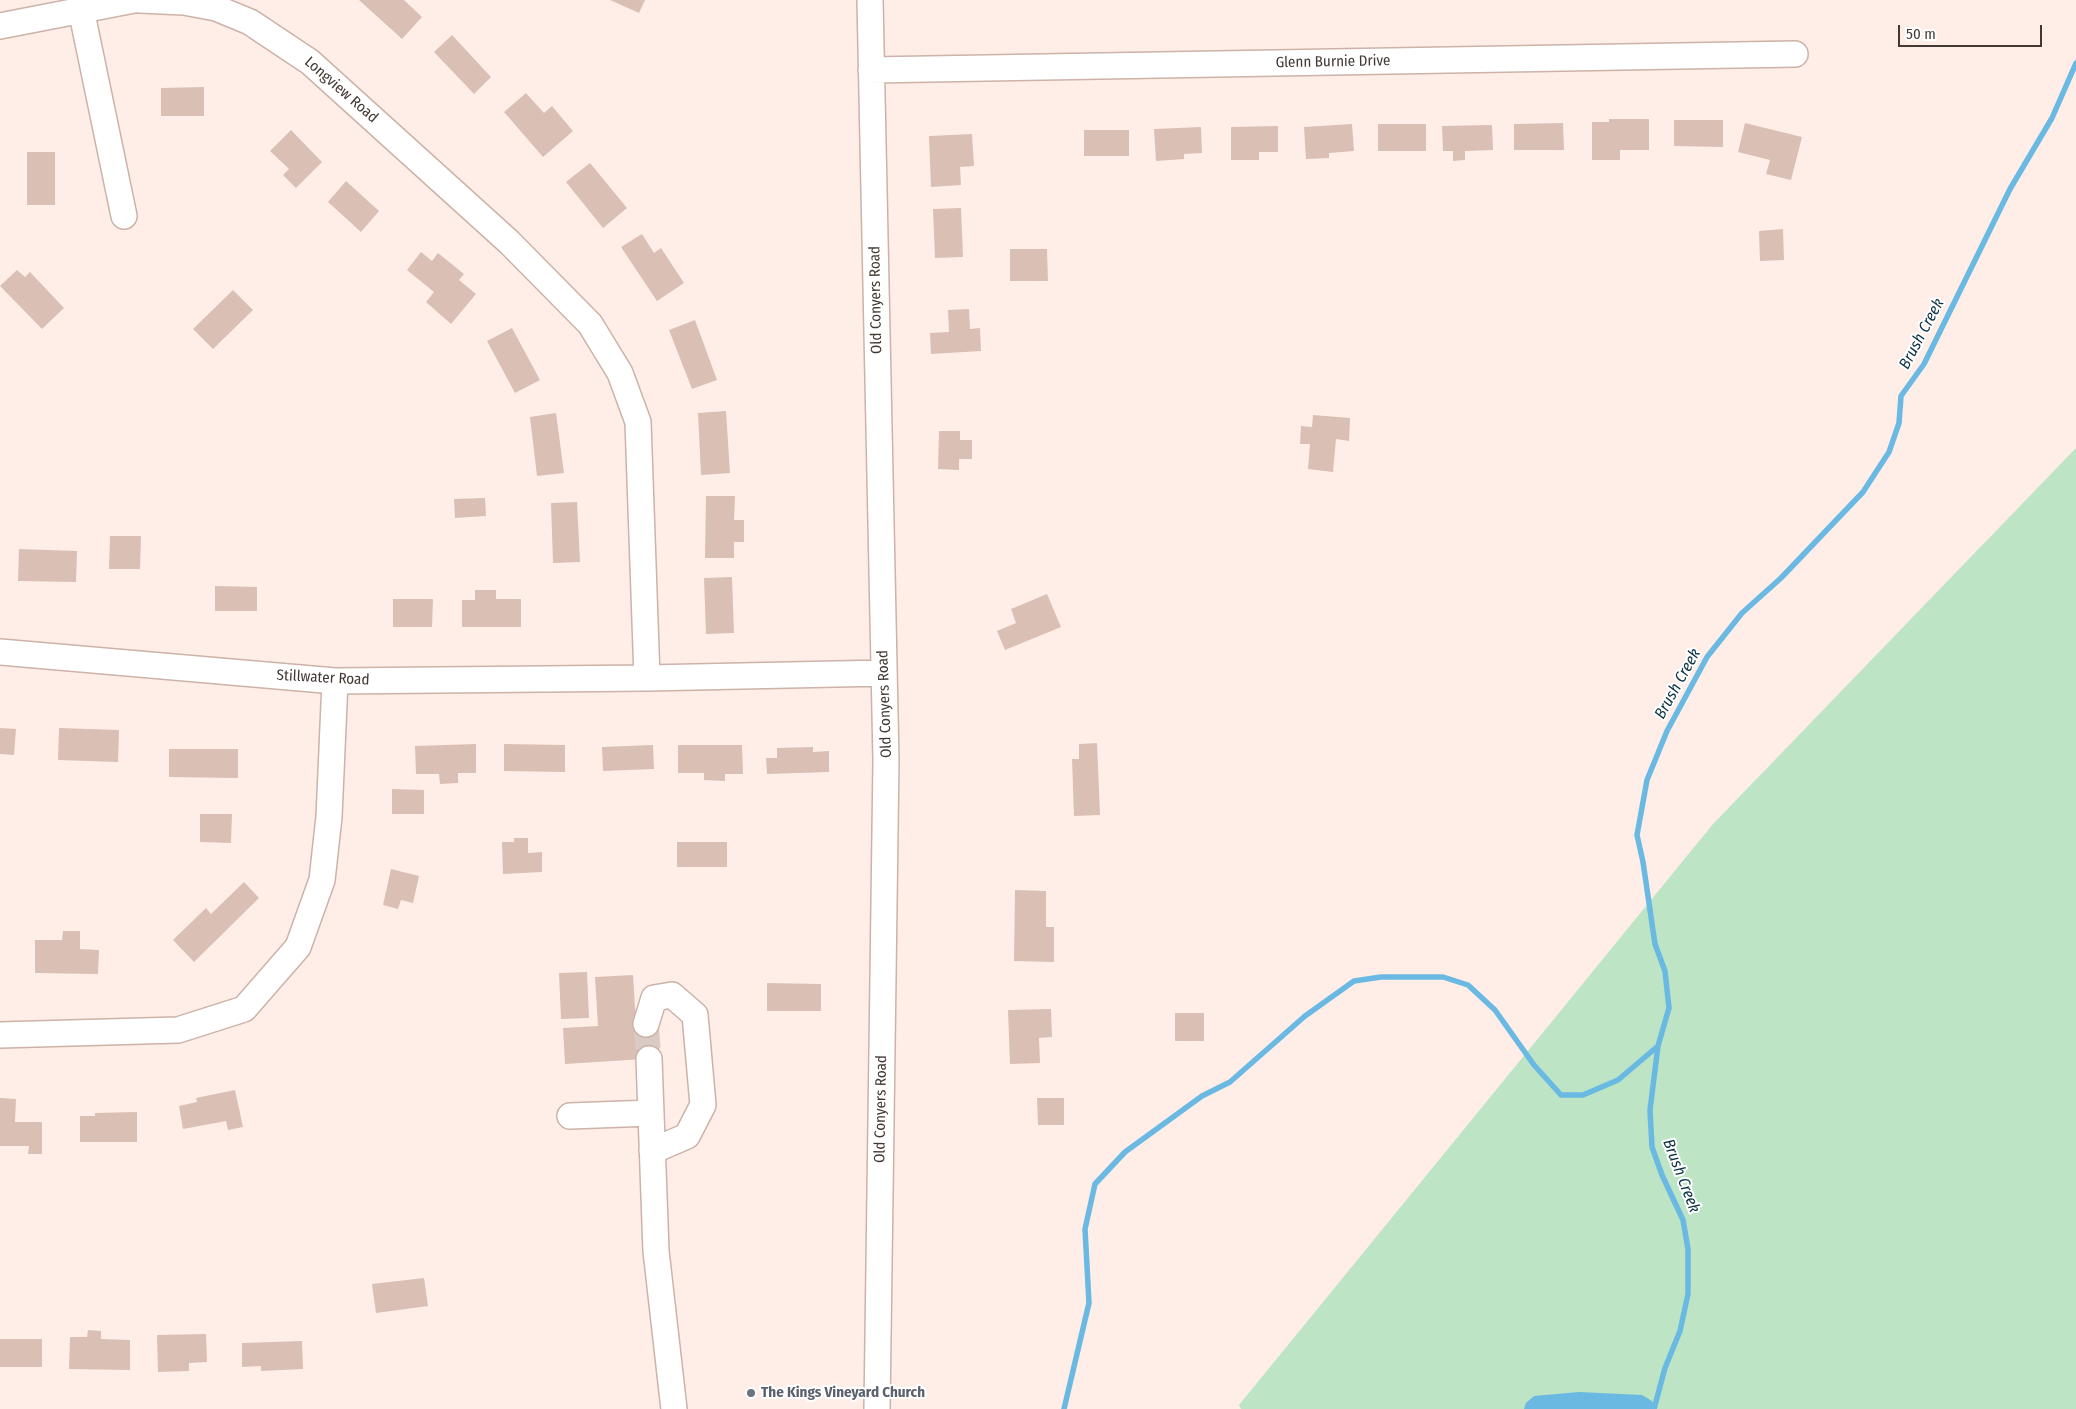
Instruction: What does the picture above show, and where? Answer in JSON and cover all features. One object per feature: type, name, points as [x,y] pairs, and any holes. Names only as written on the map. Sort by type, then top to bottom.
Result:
[{"type":"street","points":[[0,26],[134,0]]},
{"type":"street","name":"Longview Road","points":[[140,0],[184,2],[216,8],[250,22],[310,62],[509,242],[590,324],[620,373],[638,422],[646,678]]},
{"type":"street","name":"Old Conyers Road","points":[[870,0],[886,760],[877,1409]]},
{"type":"street","points":[[81,9],[124,216]]},
{"type":"street","name":"Glenn Burnie Drive","points":[[871,70],[1795,54]]},
{"type":"street","name":"Stillwater Road","points":[[0,652],[336,681],[646,678],[884,672]]},
{"type":"street","points":[[0,1034],[178,1030],[244,1008],[298,947],[322,880],[329,817],[336,681]]},
{"type":"street","points":[[646,1024],[654,998],[672,996],[695,1015],[703,1105],[687,1136],[652,1151]]},
{"type":"street","points":[[649,1059],[656,1251],[674,1409]]},
{"type":"street","points":[[570,1116],[651,1113]]},
{"type":"green space","points":[[2076,448],[2076,1409],[1241,1409],[1239,1405],[1713,824]]},
{"type":"water","points":[[1579,1392],[1642,1395],[1652,1401],[1655,1409],[1524,1409],[1526,1403],[1534,1396]]},
{"type":"building","points":[[359,0],[404,0],[422,17],[402,39]]},
{"type":"building","points":[[610,0],[645,0],[639,13]]},
{"type":"building","points":[[452,35],[491,77],[474,94],[434,52]]},
{"type":"building","points":[[204,87],[204,116],[161,116],[161,88]]},
{"type":"building","points":[[526,93],[544,113],[552,106],[573,131],[543,157],[504,112]]},
{"type":"building","points":[[1609,119],[1649,119],[1649,150],[1620,150],[1620,160],[1592,160],[1592,122],[1609,122]]},
{"type":"building","points":[[1674,120],[1723,120],[1723,147],[1674,146]]},
{"type":"building","points":[[1563,123],[1564,150],[1514,150],[1514,124]]},
{"type":"building","points":[[1745,123],[1802,137],[1791,180],[1766,174],[1770,160],[1738,152]]},
{"type":"building","points":[[1352,124],[1354,151],[1329,153],[1329,158],[1306,159],[1304,127]]},
{"type":"building","points":[[1378,124],[1426,124],[1426,151],[1378,151]]},
{"type":"building","points":[[1492,125],[1493,150],[1465,151],[1465,160],[1453,161],[1453,151],[1443,151],[1442,126]]},
{"type":"building","points":[[1278,126],[1278,152],[1259,152],[1259,160],[1231,160],[1231,127]]},
{"type":"building","points":[[1201,127],[1202,153],[1184,154],[1184,159],[1156,161],[1154,129]]},
{"type":"building","points":[[291,130],[322,162],[296,188],[283,175],[289,169],[270,151]]},
{"type":"building","points":[[1084,130],[1129,130],[1129,156],[1084,156]]},
{"type":"building","points":[[972,134],[974,166],[960,167],[961,185],[931,187],[929,136]]},
{"type":"building","points":[[27,152],[55,152],[55,205],[27,205]]},
{"type":"building","points":[[590,163],[627,208],[603,228],[566,182]]},
{"type":"building","points":[[346,181],[379,211],[361,232],[328,202]]},
{"type":"building","points":[[961,208],[963,257],[935,258],[933,209]]},
{"type":"building","points":[[1783,229],[1784,260],[1760,261],[1759,231]]},
{"type":"building","points":[[642,234],[654,253],[661,248],[684,283],[657,301],[621,247]]},
{"type":"building","points":[[1010,249],[1047,249],[1048,281],[1010,281]]},
{"type":"building","points":[[421,252],[432,261],[438,253],[464,274],[459,280],[476,294],[451,324],[426,302],[434,292],[407,270]]},
{"type":"building","points":[[17,270],[25,277],[30,272],[64,308],[42,329],[0,286]]},
{"type":"building","points":[[233,290],[253,310],[213,349],[193,329]]},
{"type":"building","points":[[969,309],[970,329],[980,328],[981,351],[931,354],[930,333],[949,332],[948,310]]},
{"type":"building","points":[[695,320],[717,380],[692,389],[669,330]]},
{"type":"building","points":[[512,328],[540,380],[515,393],[487,341]]},
{"type":"building","points":[[726,411],[730,473],[701,475],[698,413]]},
{"type":"building","points":[[556,413],[564,473],[537,476],[530,417]]},
{"type":"building","points":[[1313,415],[1350,418],[1349,441],[1336,439],[1333,472],[1308,469],[1310,444],[1300,444],[1301,426],[1312,427]]},
{"type":"building","points":[[939,431],[960,431],[960,440],[972,440],[972,459],[959,459],[959,470],[938,469]]},
{"type":"building","points":[[706,496],[735,496],[734,520],[744,520],[744,542],[734,542],[734,558],[705,558]]},
{"type":"building","points":[[485,498],[486,516],[455,518],[454,499]]},
{"type":"building","points":[[577,502],[580,562],[553,563],[551,503]]},
{"type":"building","points":[[110,536],[141,536],[140,569],[109,569]]},
{"type":"building","points":[[19,549],[77,551],[76,582],[18,581]]},
{"type":"building","points":[[732,577],[734,633],[706,634],[704,578]]},
{"type":"building","points":[[215,586],[257,587],[257,611],[215,611]]},
{"type":"building","points":[[475,590],[496,590],[496,599],[521,599],[521,627],[462,627],[462,600],[475,600]]},
{"type":"building","points":[[1047,594],[1061,627],[1005,650],[997,631],[1016,623],[1011,609]]},
{"type":"building","points":[[393,599],[433,599],[432,627],[393,627]]},
{"type":"building","points":[[0,728],[16,729],[14,755],[0,754]]},
{"type":"building","points":[[59,728],[119,730],[118,762],[58,760]]},
{"type":"building","points":[[1097,743],[1100,815],[1074,816],[1072,759],[1079,759],[1079,744]]},
{"type":"building","points":[[476,744],[476,773],[458,773],[458,783],[440,784],[439,774],[416,774],[415,746]]},
{"type":"building","points":[[504,744],[565,745],[565,772],[504,771]]},
{"type":"building","points":[[653,745],[654,769],[603,771],[602,747]]},
{"type":"building","points":[[678,745],[742,745],[743,774],[725,774],[725,781],[704,780],[704,773],[678,773]]},
{"type":"building","points":[[813,747],[813,752],[829,751],[829,772],[767,774],[766,758],[777,758],[777,748]]},
{"type":"building","points":[[169,749],[238,749],[238,778],[169,777]]},
{"type":"building","points":[[392,789],[424,790],[424,814],[392,814]]},
{"type":"building","points":[[200,814],[232,814],[231,843],[200,842]]},
{"type":"building","points":[[514,838],[528,838],[528,853],[542,852],[542,872],[503,874],[502,842],[514,842]]},
{"type":"building","points":[[677,842],[727,842],[727,867],[677,867]]},
{"type":"building","points":[[391,869],[419,876],[413,903],[401,900],[398,909],[383,905]]},
{"type":"building","points":[[244,882],[259,898],[194,962],[173,940],[206,908],[211,914]]},
{"type":"building","points":[[1015,890],[1046,891],[1046,927],[1054,927],[1054,962],[1014,961]]},
{"type":"building","points":[[63,931],[80,931],[80,949],[99,950],[98,974],[35,973],[35,940],[62,940]]},
{"type":"building","points":[[587,972],[589,1018],[561,1019],[559,973]]},
{"type":"building","points":[[633,975],[636,1024],[657,1023],[660,1058],[565,1064],[563,1028],[598,1026],[595,977]]},
{"type":"building","points":[[767,983],[821,984],[821,1011],[767,1011]]},
{"type":"building","points":[[1051,1009],[1052,1037],[1039,1038],[1040,1063],[1010,1064],[1008,1010]]},
{"type":"building","points":[[1175,1013],[1204,1013],[1204,1041],[1175,1041]]},
{"type":"building","points":[[235,1090],[243,1127],[228,1130],[226,1121],[183,1129],[179,1106],[197,1102],[196,1098]]},
{"type":"building","points":[[0,1098],[16,1099],[15,1122],[42,1122],[42,1154],[28,1154],[29,1146],[0,1146]]},
{"type":"building","points":[[1037,1098],[1064,1098],[1064,1125],[1038,1125]]},
{"type":"building","points":[[137,1112],[137,1142],[80,1142],[80,1116],[95,1116],[95,1113]]},
{"type":"building","points":[[424,1278],[428,1306],[376,1313],[372,1284]]},
{"type":"building","points":[[88,1330],[101,1331],[101,1339],[130,1340],[130,1370],[69,1369],[70,1337],[87,1337]]},
{"type":"building","points":[[206,1334],[207,1362],[189,1363],[189,1371],[158,1372],[157,1335]]},
{"type":"building","points":[[0,1339],[42,1339],[42,1367],[0,1367]]},
{"type":"building","points":[[302,1341],[303,1369],[261,1371],[261,1366],[242,1367],[242,1343]]},
{"type":"waterway","name":"Brush Creek","points":[[1654,1409],[1665,1368],[1680,1331],[1688,1294],[1688,1249],[1683,1220],[1662,1175],[1652,1147],[1650,1110],[1658,1046],[1669,1008],[1665,971],[1655,944],[1643,862],[1637,835],[1647,780],[1667,731],[1707,657],[1742,613],[1781,578],[1863,492],[1889,452],[1899,423],[1901,396],[1924,364],[2010,189],[2052,118],[2076,63]]},
{"type":"waterway","points":[[1064,1409],[1089,1303],[1085,1229],[1095,1184],[1125,1152],[1202,1096],[1230,1082],[1305,1016],[1354,981],[1381,977],[1443,977],[1468,985],[1495,1010],[1534,1065],[1561,1095],[1583,1095],[1618,1080],[1658,1046]]},
{"type":"tunnel","points":[[646,1024],[649,1059]]},
{"type":"place","name":"The Kings Vineyard Church","points":[[751,1393]]}]
